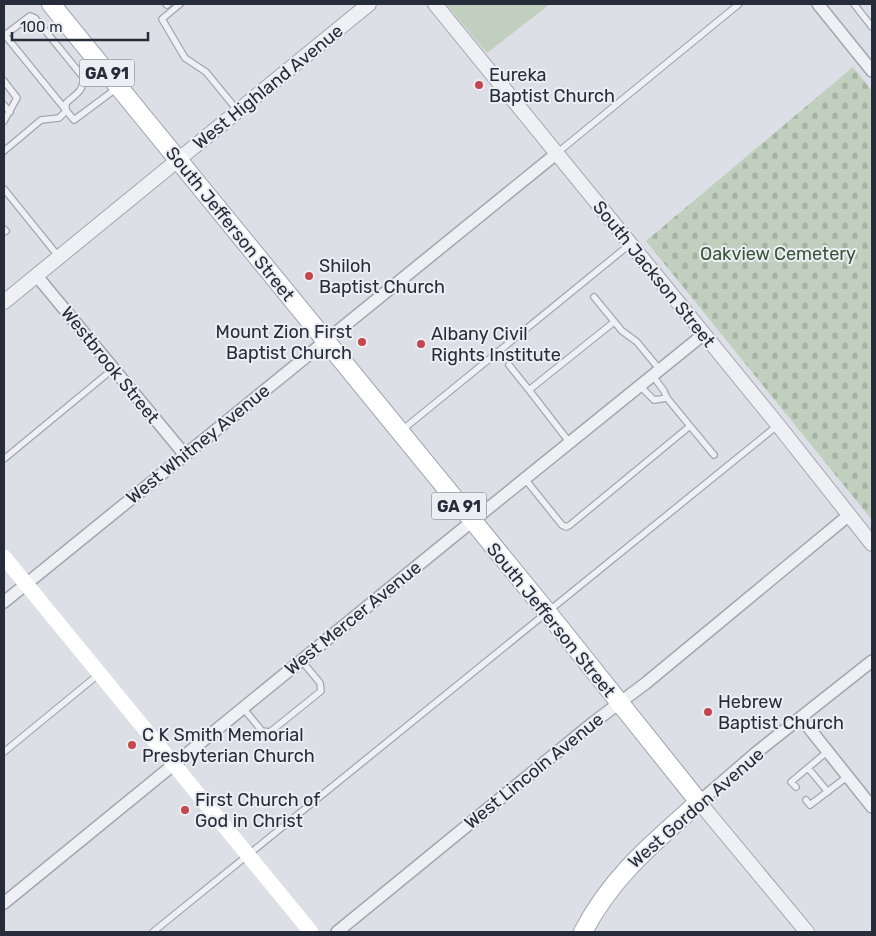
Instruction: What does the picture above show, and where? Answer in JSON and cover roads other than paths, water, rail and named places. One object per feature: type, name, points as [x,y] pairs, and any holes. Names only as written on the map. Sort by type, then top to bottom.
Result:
[{"type":"main road","name":"South Jefferson Street","points":[[51,4],[548,613],[699,802]]},
{"type":"main road","points":[[4,557],[311,932]]},
{"type":"main road","name":"West Gordon Avenue","points":[[583,932],[597,907],[624,871],[699,802]]},
{"type":"street","name":"West Highland Avenue","points":[[4,302],[369,4]]},
{"type":"street","name":"South Jackson Street","points":[[434,4],[704,334],[872,544]]},
{"type":"street","points":[[818,4],[872,70]]},
{"type":"street","name":"West Whitney Avenue","points":[[4,602],[556,154]]},
{"type":"street","name":"Westbrook Street","points":[[36,275],[185,455]]},
{"type":"street","name":"West Mercer Avenue","points":[[4,904],[301,660],[704,334]]},
{"type":"street","name":"West Lincoln Avenue","points":[[337,932],[618,703],[646,683],[849,516]]},
{"type":"street","name":"West Gordon Avenue","points":[[699,802],[872,660]]},
{"type":"street","points":[[801,718],[872,807]]},
{"type":"street","name":"South Jefferson Street","points":[[699,802],[806,932]]},
{"type":"lane","points":[[180,4],[162,18],[185,58],[206,72],[238,111]]},
{"type":"lane","points":[[556,154],[739,4]]},
{"type":"lane","points":[[854,4],[872,27]]},
{"type":"lane","points":[[4,151],[41,120],[59,118],[66,111],[66,103],[82,89],[83,77],[36,18],[30,16],[4,34],[66,111],[74,120],[119,87]]},
{"type":"lane","points":[[4,81],[17,98],[4,120]]},
{"type":"lane","points":[[4,105],[10,112]]},
{"type":"lane","points":[[4,189],[59,257]]},
{"type":"lane","points":[[399,432],[629,244]]},
{"type":"lane","points":[[594,297],[622,331],[637,342],[656,372],[667,398],[714,455]]},
{"type":"lane","points":[[529,390],[614,322]]},
{"type":"lane","points":[[509,365],[570,442]]},
{"type":"lane","points":[[4,459],[113,369]]},
{"type":"lane","points":[[640,386],[654,400],[667,398]]},
{"type":"lane","points":[[525,479],[562,525],[566,527],[690,426]]},
{"type":"lane","points":[[153,932],[778,426]]},
{"type":"lane","points":[[243,708],[262,730],[270,732],[321,691],[320,683],[301,660]]},
{"type":"lane","points":[[4,752],[99,674]]},
{"type":"lane","points":[[796,787],[791,782],[828,751]]},
{"type":"lane","points":[[808,768],[828,792]]},
{"type":"lane","points":[[806,800],[810,806],[848,776]]},
{"type":"place","name":"Eureka Baptist Church","points":[[479,85]]},
{"type":"place","name":"Shiloh Baptist Church","points":[[309,276]]},
{"type":"place","name":"Mount Zion First Baptist Church","points":[[362,342]]},
{"type":"place","name":"Albany Civil Rights Institute","points":[[421,344]]},
{"type":"place","name":"Hebrew Baptist Church","points":[[708,712]]},
{"type":"place","name":"C K Smith Memorial Presbyterian Church","points":[[132,745]]},
{"type":"place","name":"First Church of God in Christ","points":[[185,810]]},
{"type":"park label","name":"Oakview Cemetery","points":[[778,254]]}]
